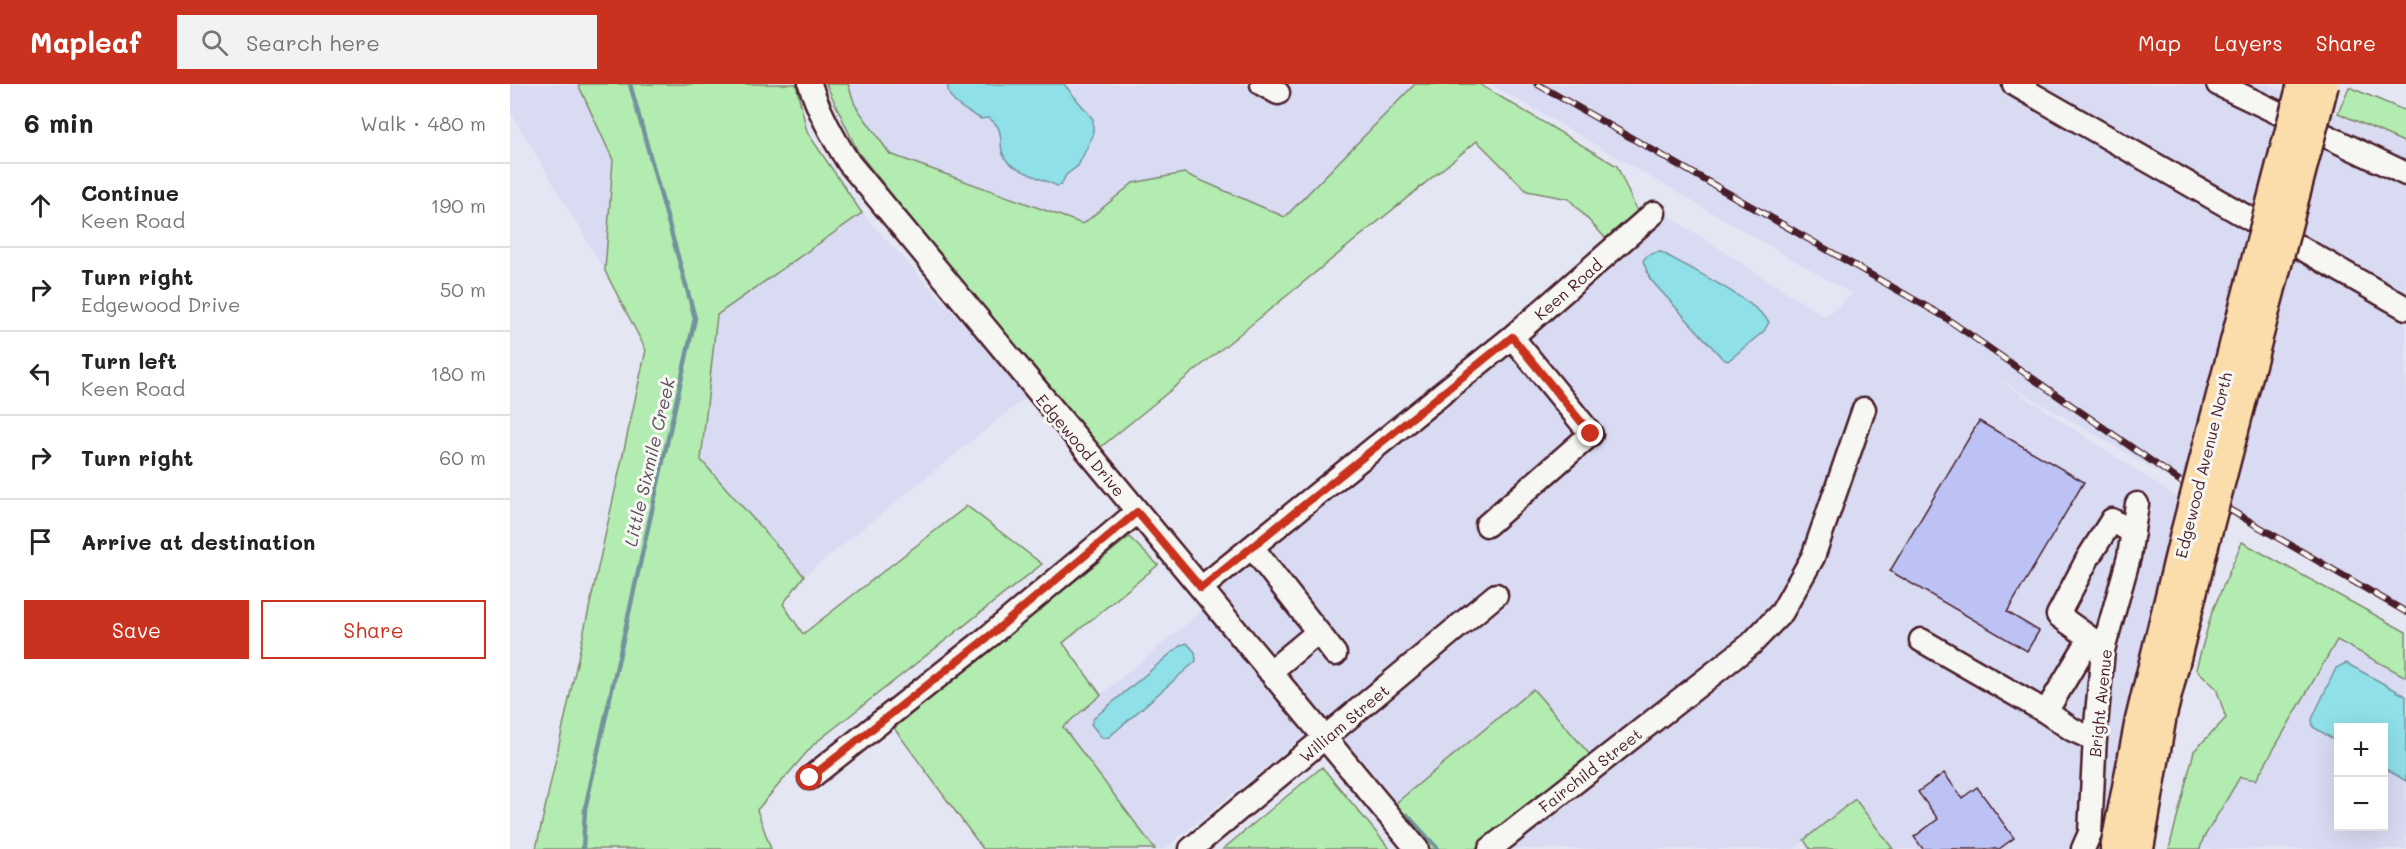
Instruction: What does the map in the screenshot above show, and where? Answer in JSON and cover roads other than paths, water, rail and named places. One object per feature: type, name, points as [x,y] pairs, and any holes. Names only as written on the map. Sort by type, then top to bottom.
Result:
[{"type":"main road","name":"Edgewood Avenue North","points":[[2139,849],[2194,539],[2302,84]]},
{"type":"main road","name":"Edgewood Avenue North","points":[[2115,849],[2140,720],[2324,84]]},
{"type":"street","name":"Edgewood Drive","points":[[810,84],[833,137],[849,163],[1417,849]]},
{"type":"street","points":[[2014,84],[2406,308]]},
{"type":"street","points":[[2218,84],[2406,174]]},
{"type":"street","name":"Keen Road","points":[[1201,588],[1512,337],[1654,213]]},
{"type":"street","points":[[1487,525],[1591,434],[1512,337]]},
{"type":"street","name":"Fairchild Street","points":[[1490,849],[1751,644],[1782,612],[1813,557],[1864,409]]},
{"type":"street","name":"Bright Avenue","points":[[2087,841],[2095,740],[2097,642],[2129,557],[2137,504]]},
{"type":"street","points":[[810,778],[988,637],[1137,512]]},
{"type":"street","points":[[2046,712],[2097,642],[2058,615],[2088,558],[2112,520],[2133,533]]},
{"type":"street","points":[[1252,546],[1335,654]]},
{"type":"street","name":"William Street","points":[[1191,849],[1496,596]]},
{"type":"street","points":[[1270,672],[1318,632]]},
{"type":"street","points":[[1921,640],[2073,730],[2095,740]]},
{"type":"water","points":[[948,84],[1064,84],[1093,119],[1093,135],[1078,166],[1066,175],[1061,185],[1057,186],[1009,163],[1004,157],[1000,134],[995,123],[988,118],[981,119],[958,105],[950,96]]},
{"type":"water","points":[[1661,252],[1720,284],[1750,304],[1769,322],[1764,331],[1728,361],[1723,359],[1650,279],[1643,261],[1650,254]]},
{"type":"water","points":[[1187,643],[1195,652],[1196,661],[1109,737],[1102,738],[1091,724],[1094,718],[1181,645]]},
{"type":"water","points":[[2346,663],[2406,696],[2406,781],[2388,770],[2388,723],[2334,723],[2334,740],[2313,727],[2312,719],[2336,668]]},
{"type":"waterway","name":"Little Sixmile Creek","points":[[583,849],[585,809],[695,318],[630,84]]},
{"type":"waterway","points":[[1407,815],[1438,849]]},
{"type":"railway","points":[[1537,84],[1943,316],[2180,481],[2406,612]]}]
